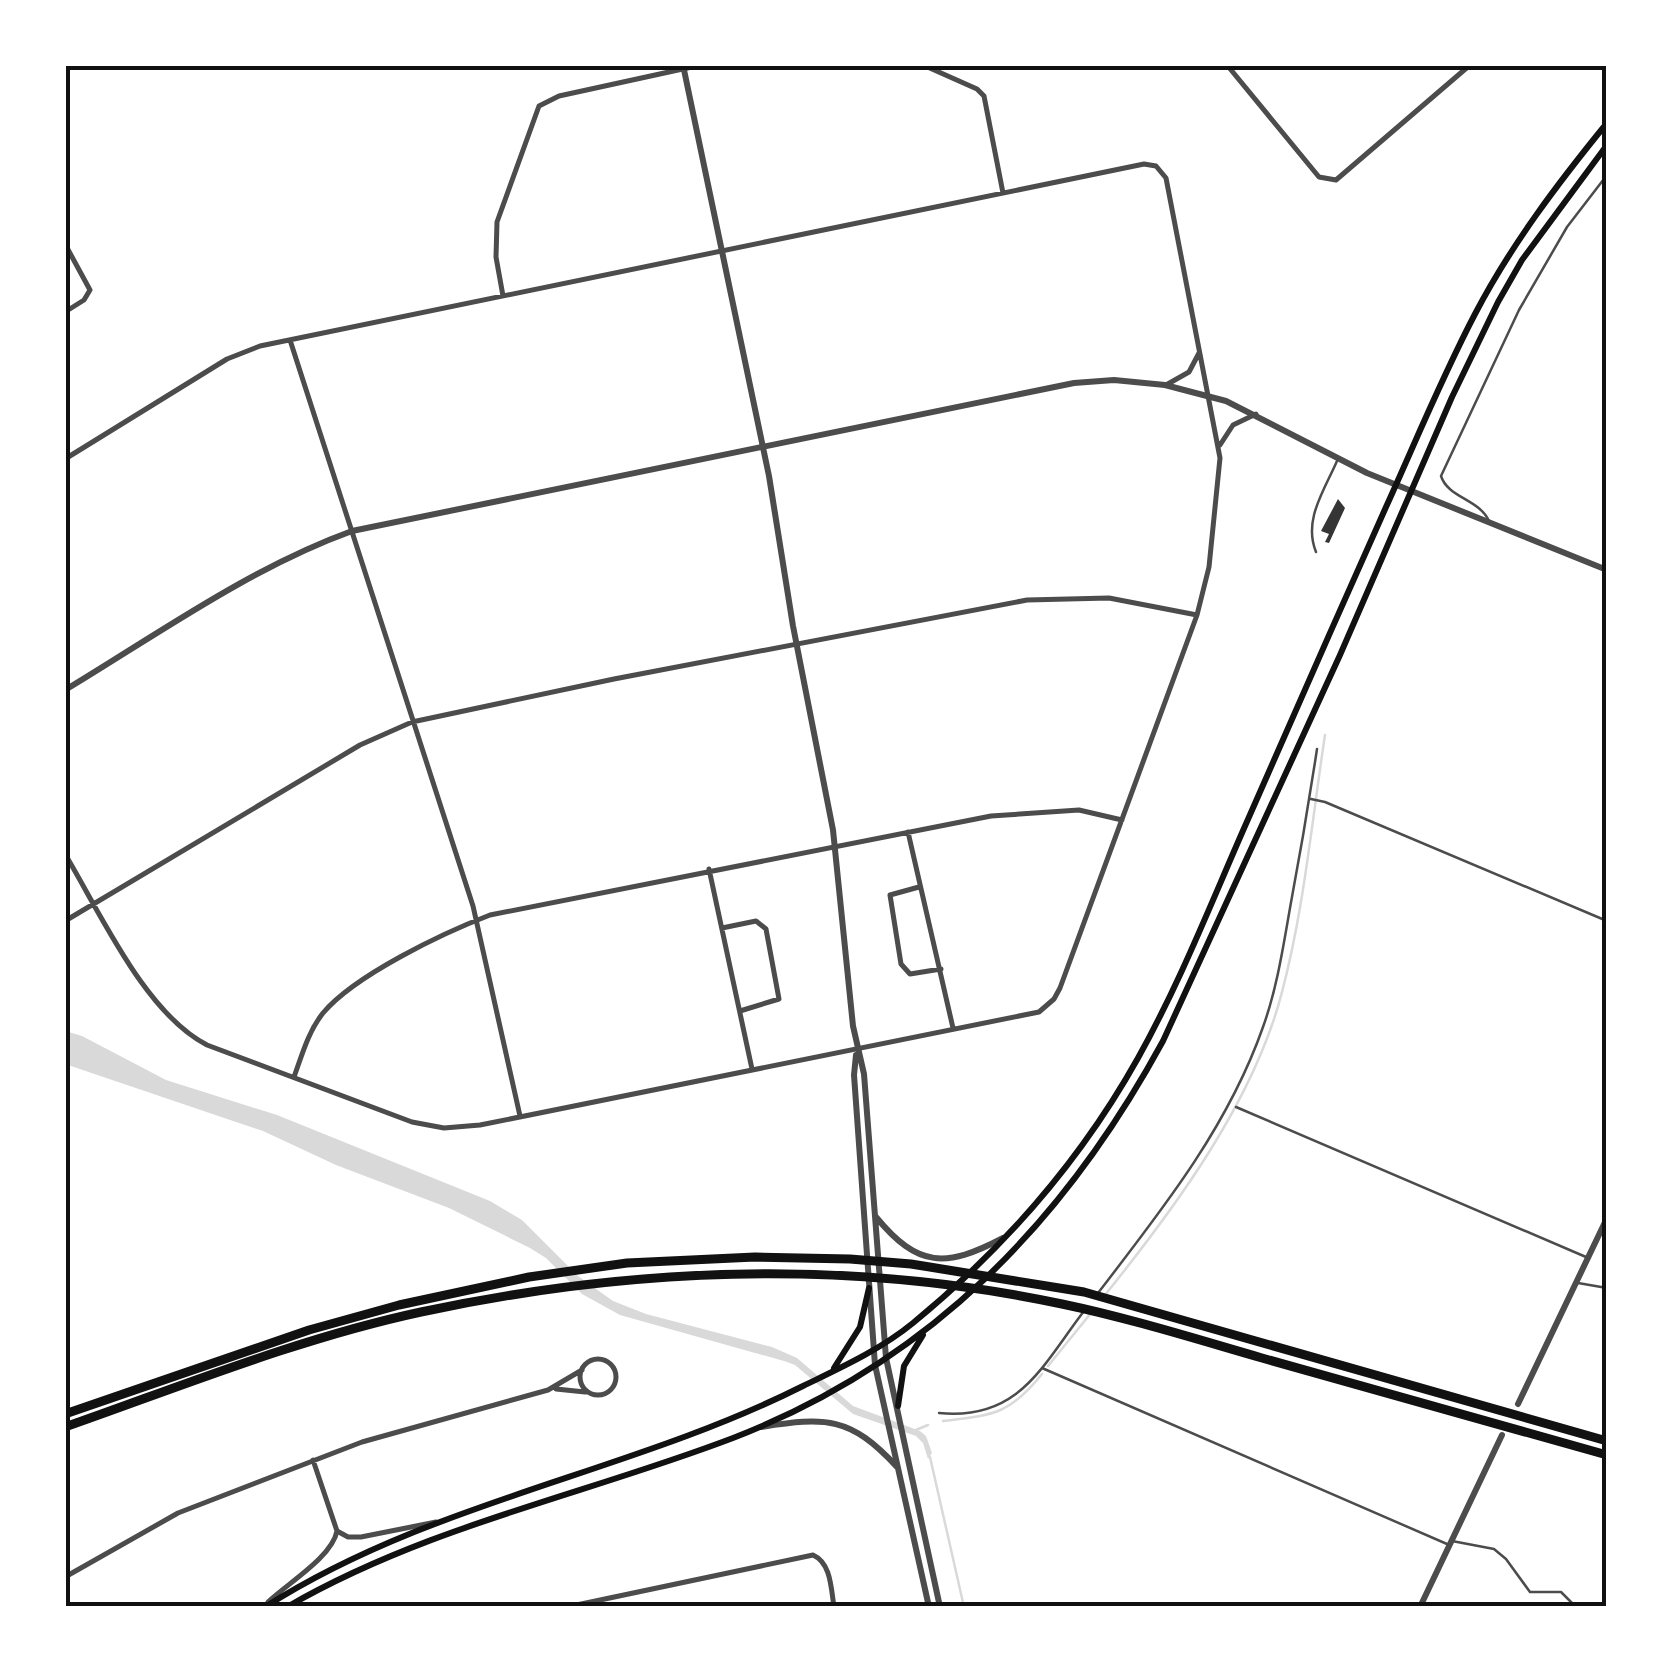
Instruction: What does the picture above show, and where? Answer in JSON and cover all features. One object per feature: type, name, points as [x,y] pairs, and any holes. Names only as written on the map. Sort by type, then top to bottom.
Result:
[{"type":"highway","points":[[65,1414],[358,1315],[529,1277],[627,1263],[755,1257],[850,1258],[1084,1292],[1607,1441]]},
{"type":"highway","points":[[65,1427],[284,1350],[422,1312],[643,1278],[758,1273],[848,1275],[1060,1303],[1607,1455]]},
{"type":"main road","points":[[264,1607],[347,1559],[436,1522],[689,1436],[804,1386],[885,1343],[960,1282],[1008,1235],[1050,1188],[1146,1042],[1475,314],[1513,248],[1607,123]]},
{"type":"main road","points":[[288,1607],[392,1554],[760,1427],[819,1398],[930,1326],[998,1270],[1029,1238],[1134,1095],[1193,979],[1498,302],[1522,260],[1607,145]]},
{"type":"main road","points":[[838,1366],[860,1327],[869,1288]]},
{"type":"main road","points":[[898,1406],[897,1392],[907,1359],[930,1326]]},
{"type":"street","points":[[503,296],[496,256],[497,222],[539,106],[559,96],[701,65]]},
{"type":"street","points":[[924,65],[984,96],[1002,193]]},
{"type":"street","points":[[1230,66],[1320,177],[1336,180],[1470,65]]},
{"type":"street","points":[[683,67],[763,446],[835,845],[856,1049],[854,1075],[875,1365],[929,1607]]},
{"type":"street","points":[[65,460],[250,348],[1136,164],[1150,164],[1166,178],[1219,447],[1216,514],[1198,615],[1054,999],[1039,1012],[464,1127],[434,1128],[207,1045],[176,1024],[144,984],[65,854]]},
{"type":"street","points":[[65,244],[90,290],[84,300],[65,312]]},
{"type":"street","points":[[290,340],[477,920],[520,1116]]},
{"type":"street","points":[[1165,386],[1188,372],[1200,350]]},
{"type":"street","points":[[65,690],[270,568],[352,532],[1055,386],[1114,380],[1210,396],[1256,414],[1338,460],[1607,570]]},
{"type":"street","points":[[1219,447],[1232,425],[1256,414]]},
{"type":"street","points":[[65,921],[360,746],[412,722],[998,605],[1050,598],[1128,600],[1198,615]]},
{"type":"street","points":[[294,1077],[311,1032],[334,1002],[408,954],[477,920],[544,902],[835,845],[1035,811],[1092,812],[1122,820]]},
{"type":"street","points":[[908,832],[953,1028]]},
{"type":"street","points":[[709,870],[752,1069]]},
{"type":"street","points":[[919,887],[890,895],[901,964],[910,974],[941,968]]},
{"type":"street","points":[[722,928],[762,923],[773,960],[779,999],[739,1011]]},
{"type":"street","points":[[856,1049],[864,1074],[886,1358],[897,1392]]},
{"type":"street","points":[[875,1216],[900,1244],[928,1258],[960,1257],[1008,1235]]},
{"type":"street","points":[[1518,1404],[1607,1218]]},
{"type":"street","points":[[65,1577],[168,1518],[314,1460],[388,1434],[548,1390],[597,1359],[609,1362],[616,1373],[611,1390],[600,1395],[548,1390]]},
{"type":"street","points":[[582,1370],[582,1384],[589,1392]]},
{"type":"street","points":[[898,1406],[940,1607]]},
{"type":"street","points":[[760,1427],[809,1420],[845,1425],[871,1440],[898,1469]]},
{"type":"street","points":[[1420,1607],[1502,1435]]},
{"type":"street","points":[[264,1607],[334,1542],[337,1531],[314,1460]]},
{"type":"street","points":[[337,1531],[348,1537],[361,1537],[436,1522]]},
{"type":"street","points":[[566,1607],[812,1555],[823,1560],[826,1567],[834,1607]]},
{"type":"lane","points":[[1490,522],[1482,509],[1442,483],[1443,468],[1518,310],[1566,228],[1607,175]]},
{"type":"lane","points":[[1316,552],[1311,521],[1338,460]]},
{"type":"lane","points":[[1096,1295],[1171,1200],[1228,1104],[1251,1056],[1278,974],[1317,748]]},
{"type":"lane","points":[[1310,799],[1326,802],[1607,921]]},
{"type":"lane","points":[[1236,1107],[1588,1258]]},
{"type":"lane","points":[[1576,1283],[1607,1288]]},
{"type":"lane","points":[[940,1413],[960,1414],[1016,1397],[1085,1310]]},
{"type":"lane","points":[[1040,1367],[1450,1543],[1494,1550],[1506,1559],[1530,1592],[1561,1592],[1576,1607]]},
{"type":"shaded area","points":[[65,1031],[166,1080],[277,1115],[490,1201],[522,1220],[578,1276],[613,1301],[646,1314],[772,1347],[797,1358],[853,1406],[920,1431],[932,1453],[928,1459],[916,1436],[853,1414],[795,1365],[620,1315],[582,1294],[546,1258],[449,1208],[336,1165],[263,1131],[65,1064]]},
{"type":"building","points":[[1338,499],[1345,508],[1329,543],[1325,542],[1329,534],[1321,531]]},
{"type":"waterway","points":[[1105,1295],[1209,1152],[1269,1033],[1296,929],[1325,735]]},
{"type":"waterway","points":[[1048,1366],[1091,1313]]},
{"type":"waterway","points":[[943,1421],[999,1411],[1020,1398],[1042,1374]]},
{"type":"waterway","points":[[916,1430],[928,1425]]},
{"type":"waterway","points":[[930,1457],[964,1607]]}]
